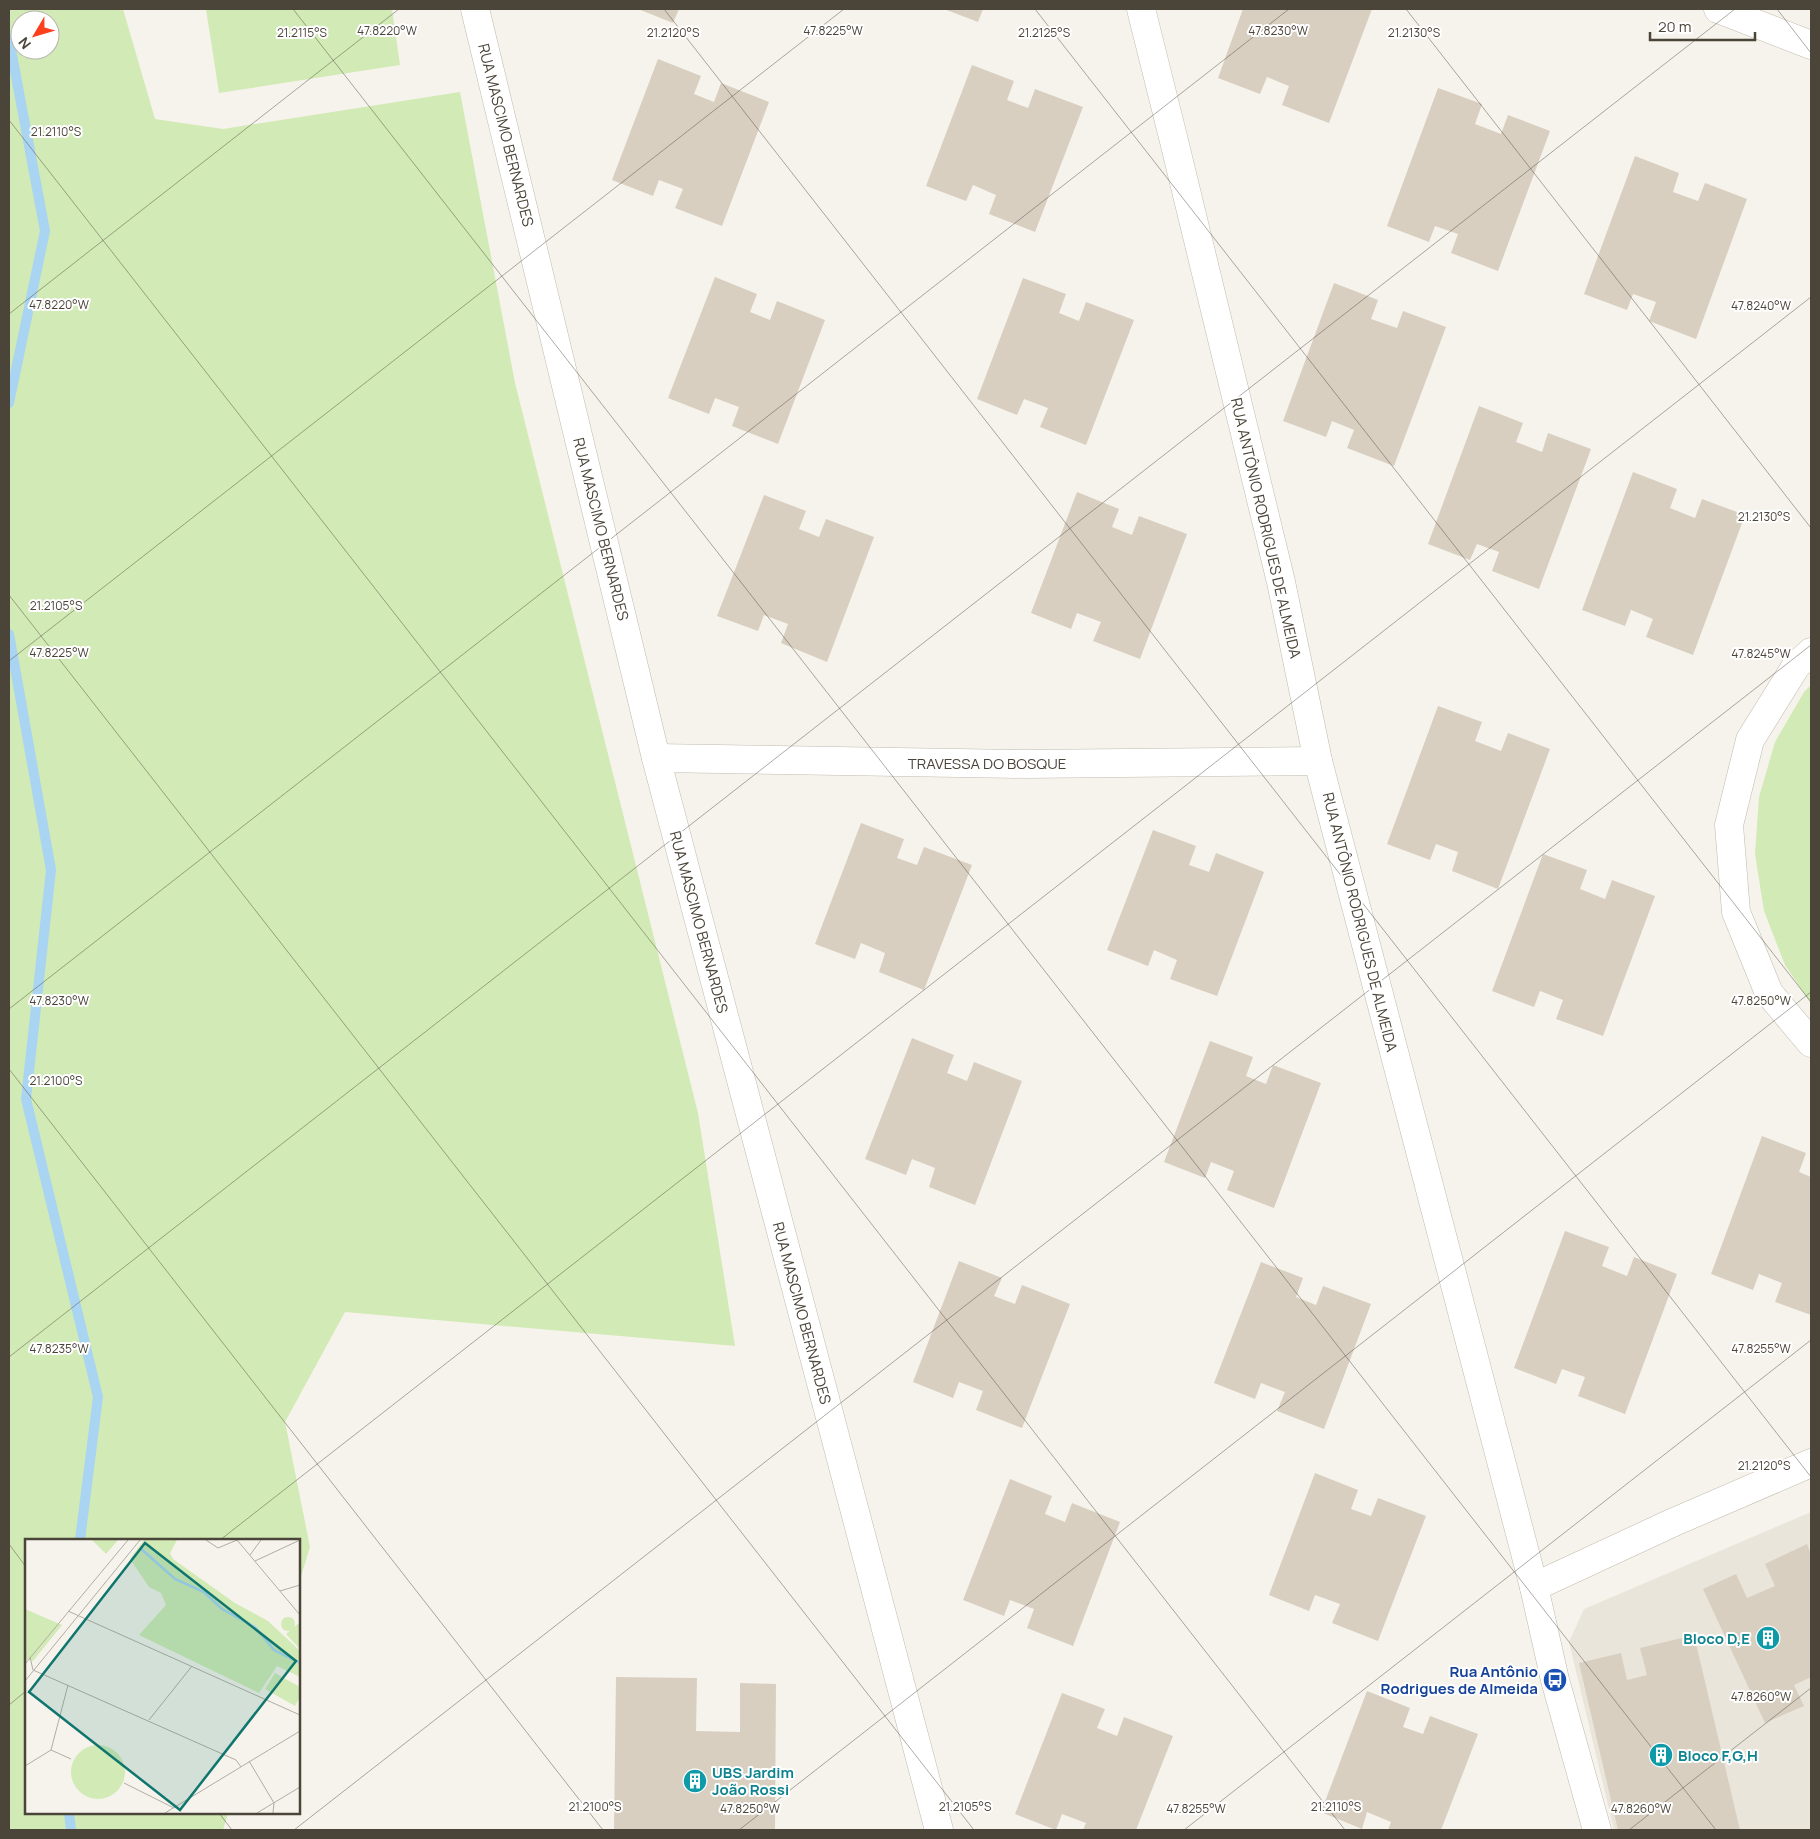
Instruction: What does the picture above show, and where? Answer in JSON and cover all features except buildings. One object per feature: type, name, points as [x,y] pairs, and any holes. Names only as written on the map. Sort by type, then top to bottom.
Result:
[{"type":"street","name":"RUA MASCIMO BERNARDES","points":[[475,9],[656,758],[939,1830]]},
{"type":"street","name":"RUA ANTÔNIO RODRIGUES DE ALMEIDA","points":[[1141,9],[1281,582],[1318,761],[1534,1587],[1555,1680],[1597,1830]]},
{"type":"street","points":[[1718,9],[1811,45]]},
{"type":"street","points":[[1811,652],[1796,666],[1750,740],[1730,825],[1736,912],[1769,993],[1811,1043]]},
{"type":"street","name":"TRAVESSA DO BOSQUE","points":[[656,758],[1025,764],[1318,761]]},
{"type":"street","points":[[1534,1587],[1674,1522],[1811,1463]]},
{"type":"shaded area","points":[[1811,1512],[1811,1830],[1614,1830],[1569,1642],[1584,1609]]},
{"type":"green space","points":[[9,9],[123,9],[155,119],[223,129],[460,92],[515,383],[698,1113],[735,1346],[345,1312],[285,1422],[310,1547],[300,1580],[300,1539],[25,1539],[25,1814],[228,1814],[223,1830],[9,1830]]},
{"type":"green space","points":[[206,9],[392,9],[400,65],[219,93]]},
{"type":"green space","points":[[1811,685],[1811,1004],[1785,965],[1764,911],[1755,854],[1759,797],[1775,742],[1804,692]]},
{"type":"waterway","points":[[9,39],[45,231],[9,403]]},
{"type":"waterway","points":[[9,634],[51,870],[26,1099],[98,1397],[80,1539]]},
{"type":"waterway","points":[[69,1814],[71,1830]]},
{"type":"place","name":"Bloco D,E","points":[[1768,1638]]},
{"type":"place","name":"Rua Antônio Rodrigues de Almeida","points":[[1555,1680]]},
{"type":"place","name":"Bloco F,G,H","points":[[1661,1755]]},
{"type":"place","name":"UBS Jardim João Rossi","points":[[695,1781]]}]
